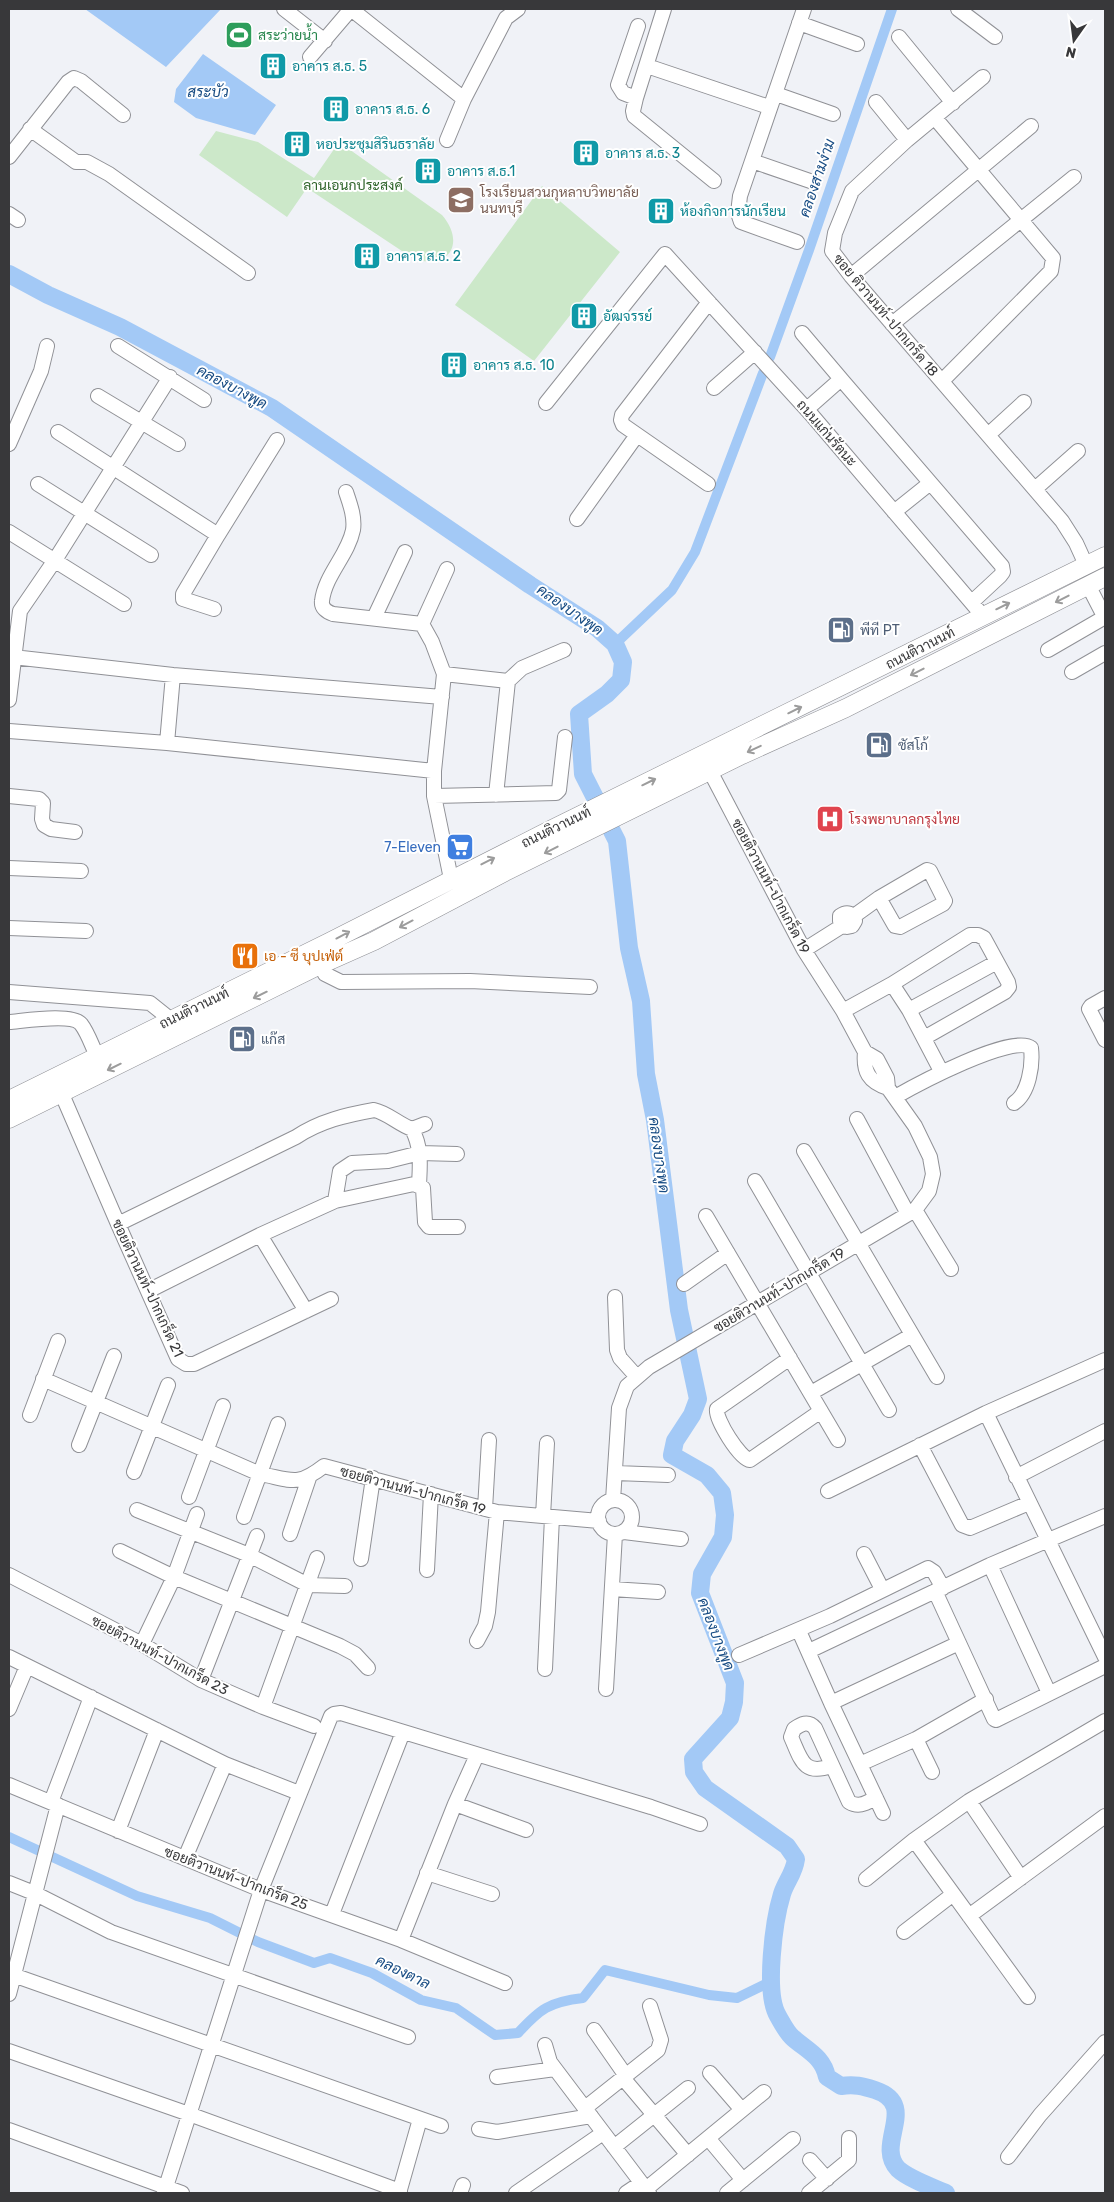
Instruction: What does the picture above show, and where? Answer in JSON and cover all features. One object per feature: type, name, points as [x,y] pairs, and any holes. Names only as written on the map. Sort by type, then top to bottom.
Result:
[{"type":"main road","name":"ถนนติวานนท์","points":[[9,1119],[15,1099],[97,1056],[330,942],[451,879],[609,811],[983,616],[1105,556]]},
{"type":"main road","name":"ถนนติวานนท์","points":[[609,811],[710,771],[766,743],[846,708],[1105,577]]},
{"type":"main road","name":"ถนนติวานนท์","points":[[15,1099],[61,1092],[320,965],[374,941],[590,820]]},
{"type":"street","points":[[284,9],[325,41]]},
{"type":"street","points":[[310,57],[351,9],[464,99]]},
{"type":"street","points":[[447,140],[464,99],[506,18],[518,9]]},
{"type":"street","points":[[664,9],[636,98],[633,111],[634,116],[714,181]]},
{"type":"street","points":[[797,242],[741,222],[739,218],[740,196],[804,9]]},
{"type":"street","points":[[958,9],[996,37]]},
{"type":"street","points":[[800,23],[857,44]]},
{"type":"street","points":[[636,98],[623,93],[618,85],[638,26]]},
{"type":"street","points":[[899,36],[953,103]]},
{"type":"street","points":[[647,66],[763,105]]},
{"type":"street","name":"ซอย ติวานนท์-ปากเกร็ด 18","points":[[983,77],[907,140],[852,192],[832,244],[832,251],[892,324],[1062,520],[1076,543],[1086,566]]},
{"type":"street","points":[[9,157],[68,82],[74,78],[81,80],[123,114]]},
{"type":"street","points":[[776,94],[833,114]]},
{"type":"street","points":[[876,102],[907,140]]},
{"type":"street","points":[[935,118],[1053,258],[1052,271],[942,381]]},
{"type":"street","points":[[851,276],[1031,126]]},
{"type":"street","points":[[30,129],[76,162],[87,162],[109,174],[248,273]]},
{"type":"street","points":[[752,161],[813,182]]},
{"type":"street","points":[[892,324],[1074,177]]},
{"type":"street","name":"ถนนแก่นรัตนะ","points":[[546,403],[665,254],[807,409],[983,616]]},
{"type":"street","points":[[708,484],[623,425],[621,420],[622,415],[709,302]]},
{"type":"street","points":[[802,334],[929,484],[1002,566],[1003,572],[1000,576],[972,602]]},
{"type":"street","points":[[9,444],[41,371],[48,346]]},
{"type":"street","points":[[118,346],[204,400]]},
{"type":"street","points":[[714,388],[755,352]]},
{"type":"street","points":[[9,700],[15,611],[55,560],[170,377]]},
{"type":"street","points":[[807,409],[841,379]]},
{"type":"street","points":[[98,396],[178,444]]},
{"type":"street","points":[[988,435],[1024,402]]},
{"type":"street","points":[[58,432],[218,535]]},
{"type":"street","points":[[577,519],[638,435]]},
{"type":"street","points":[[214,609],[187,602],[183,599],[183,594],[277,440]]},
{"type":"street","points":[[1035,489],[1078,451]]},
{"type":"street","points":[[38,484],[151,555]]},
{"type":"street","points":[[894,512],[929,484]]},
{"type":"street","points":[[346,492],[350,504],[353,528],[350,539],[328,582],[321,602],[323,608],[333,614],[422,624]]},
{"type":"street","points":[[9,532],[124,604]]},
{"type":"street","points":[[374,618],[405,552]]},
{"type":"street","points":[[422,624],[447,569]]},
{"type":"street","points":[[1048,650],[1105,617],[1088,586]]},
{"type":"street","points":[[422,624],[432,642],[444,674],[434,771],[434,796],[451,879]]},
{"type":"street","points":[[496,795],[508,681],[522,668],[564,650]]},
{"type":"street","points":[[1072,672],[1105,653]]},
{"type":"street","points":[[11,666],[174,675],[442,698]]},
{"type":"street","points":[[444,674],[508,681]]},
{"type":"street","points":[[167,743],[174,675]]},
{"type":"street","points":[[9,731],[167,743],[434,771]]},
{"type":"street","points":[[434,796],[556,793],[559,790],[565,737]]},
{"type":"street","name":"ซอยติวานนท์-ปากเกร็ด 19","points":[[613,1500],[619,1408],[627,1386],[649,1367],[912,1212],[929,1192],[933,1174],[930,1158],[915,1126],[891,1092],[887,1078],[877,1059],[865,1052],[843,1010],[804,950],[710,771]]},
{"type":"street","points":[[9,796],[39,799],[43,803],[42,819],[44,825],[51,829],[75,832]]},
{"type":"street","points":[[9,868],[81,870]]},
{"type":"street","points":[[804,950],[842,926],[840,916],[844,913],[850,913],[854,916],[879,898],[927,870],[930,871],[945,901],[943,904],[897,927],[879,898]]},
{"type":"street","points":[[9,928],[86,931]]},
{"type":"street","points":[[843,1010],[892,984],[970,935],[978,935],[984,938],[1009,987],[1005,992],[924,1038]]},
{"type":"street","points":[[909,1010],[997,962]]},
{"type":"street","points":[[320,965],[325,974],[341,982],[470,981],[590,987]]},
{"type":"street","points":[[892,984],[909,1010],[941,1071]]},
{"type":"street","points":[[9,992],[150,1003],[170,1019]]},
{"type":"street","points":[[1105,998],[1089,1009],[1105,1040]]},
{"type":"street","points":[[9,1022],[61,1018],[73,1020],[80,1023],[97,1056]]},
{"type":"street","points":[[891,1092],[1000,1049],[1027,1044],[1031,1048],[1032,1061],[1022,1098],[1014,1103]]},
{"type":"street","name":"ซอยติวานนท์-ปากเกร็ด 21","points":[[61,1092],[178,1359],[186,1364],[194,1364],[331,1299]]},
{"type":"street","points":[[118,1224],[296,1138],[309,1128],[326,1120],[374,1110],[382,1111],[398,1124],[419,1127],[417,1139],[420,1153],[419,1185]]},
{"type":"street","points":[[856,1118],[912,1212],[951,1269]]},
{"type":"street","points":[[804,1151],[937,1377]]},
{"type":"street","points":[[335,1201],[340,1171],[352,1163],[388,1161],[420,1153],[457,1154]]},
{"type":"street","points":[[755,1181],[888,1410]]},
{"type":"street","points":[[148,1291],[260,1235],[335,1201],[414,1184],[423,1188],[425,1222],[429,1227],[458,1227]]},
{"type":"street","points":[[706,1216],[838,1440]]},
{"type":"street","points":[[260,1235],[306,1311]]},
{"type":"street","points":[[684,1284],[728,1253]]},
{"type":"street","points":[[615,1297],[616,1350],[620,1358],[637,1377]]},
{"type":"street","points":[[810,1393],[912,1334]]},
{"type":"street","points":[[30,1416],[58,1340]]},
{"type":"street","points":[[79,1445],[114,1356]]},
{"type":"street","points":[[790,1358],[717,1409],[717,1416],[741,1456],[745,1460],[750,1460],[821,1411]]},
{"type":"street","points":[[828,1492],[986,1413],[1105,1360]]},
{"type":"street","name":"ซอยติวานนท์-ปากเกร็ด 19","points":[[43,1378],[152,1428],[260,1474],[295,1481],[309,1478],[324,1466],[491,1511],[599,1521]]},
{"type":"street","points":[[134,1472],[168,1385]]},
{"type":"street","points":[[189,1497],[223,1406]]},
{"type":"street","points":[[986,1413],[1105,1657]]},
{"type":"street","points":[[244,1517],[278,1424]]},
{"type":"street","points":[[1016,1477],[1105,1432]]},
{"type":"street","points":[[477,1641],[485,1626],[488,1612],[491,1511],[489,1440]]},
{"type":"street","points":[[545,1668],[547,1443]]},
{"type":"street","points":[[920,1445],[962,1526],[970,1528],[1029,1503]]},
{"type":"street","points":[[616,1473],[668,1475]]},
{"type":"street","points":[[290,1534],[309,1478]]},
{"type":"street","points":[[360,1559],[373,1478]]},
{"type":"street","points":[[428,1570],[431,1494]]},
{"type":"street","points":[[606,1690],[612,1589],[620,1533],[631,1523],[631,1511],[624,1503],[613,1500],[599,1511],[599,1521],[604,1530],[620,1533],[681,1538]]},
{"type":"street","points":[[137,1510],[249,1555],[308,1585],[345,1586]]},
{"type":"street","points":[[142,1644],[174,1577],[197,1514]]},
{"type":"street","points":[[808,1651],[990,1565],[1047,1541],[1103,1521]]},
{"type":"street","points":[[201,1680],[257,1536]]},
{"type":"street","points":[[120,1551],[232,1602],[350,1650],[368,1668]]},
{"type":"street","points":[[864,1554],[882,1589]]},
{"type":"street","points":[[263,1707],[317,1558]]},
{"type":"street","points":[[990,1565],[1049,1693]]},
{"type":"street","points":[[739,1655],[799,1631],[928,1568],[934,1572],[960,1643],[994,1719],[996,1720],[1105,1666]]},
{"type":"street","name":"ซอยติวานนท์-ปากเกร็ด 23","points":[[9,1575],[142,1644],[201,1680],[263,1707],[314,1726]]},
{"type":"street","points":[[612,1589],[658,1592]]},
{"type":"street","points":[[799,1631],[883,1814]]},
{"type":"street","points":[[831,1703],[960,1643]]},
{"type":"street","points":[[9,1657],[225,1764],[300,1793]]},
{"type":"street","points":[[9,1709],[27,1666]]},
{"type":"street","points":[[9,1994],[44,1856],[54,1803],[91,1697]]},
{"type":"street","points":[[860,1764],[916,1739],[986,1699]]},
{"type":"street","points":[[165,2190],[261,1890],[331,1716],[341,1714],[403,1732],[651,1807],[700,1824]]},
{"type":"street","points":[[866,1879],[914,1840],[969,1801],[1105,1721]]},
{"type":"street","points":[[118,1831],[157,1730]]},
{"type":"street","points":[[332,1914],[403,1732]]},
{"type":"street","points":[[916,1739],[932,1772]]},
{"type":"street","points":[[401,1940],[427,1872],[477,1755]]},
{"type":"street","points":[[185,1858],[225,1764]]},
{"type":"street","points":[[831,1766],[849,1802],[854,1805],[862,1805],[876,1798]]},
{"type":"street","name":"ซอยติวานนท์-ปากเกร็ด 25","points":[[9,1785],[261,1890],[401,1940],[505,1983]]},
{"type":"street","points":[[969,1801],[1021,1878]]},
{"type":"street","points":[[455,1804],[526,1830]]},
{"type":"street","points":[[969,1916],[1105,1816]]},
{"type":"street","points":[[914,1840],[952,1895],[1028,1997]]},
{"type":"street","points":[[427,1872],[492,1894]]},
{"type":"street","points":[[9,1883],[34,1893],[112,1932],[408,2037]]},
{"type":"street","points":[[904,1932],[952,1895]]},
{"type":"street","points":[[13,1976],[441,2126]]},
{"type":"street","points":[[479,2129],[498,2132],[588,2112],[624,2077],[660,2047],[661,2040],[650,2006]]},
{"type":"street","points":[[594,2030],[624,2077],[688,2155]]},
{"type":"street","points":[[1008,2157],[1040,2116],[1105,2042]]},
{"type":"street","points":[[545,2045],[548,2058],[555,2069],[645,2188]]},
{"type":"street","points":[[9,2051],[189,2114],[399,2192],[420,2119]]},
{"type":"street","points":[[498,2077],[555,2069]]},
{"type":"street","points":[[710,2073],[742,2110]]},
{"type":"street","points":[[614,2147],[688,2088]]},
{"type":"street","points":[[626,2193],[645,2188],[764,2092]]},
{"type":"street","points":[[9,2130],[165,2190],[182,2193]]},
{"type":"street","points":[[516,2193],[603,2133]]},
{"type":"street","points":[[708,2138],[742,2180]]},
{"type":"street","points":[[809,2193],[849,2160],[849,2138]]},
{"type":"street","points":[[727,2193],[793,2139]]},
{"type":"street","points":[[810,2160],[827,2179]]},
{"type":"green space","name":"ลานเอนกประสงค์","points":[[216,131],[258,142],[314,178],[339,142],[442,215],[453,235],[453,244],[450,252],[437,261],[414,259],[307,188],[287,217],[199,155]]},
{"type":"green space","points":[[542,186],[620,252],[534,361],[455,305]]},
{"type":"water","points":[[85,9],[221,9],[166,67]]},
{"type":"water","name":"สระบัว","points":[[203,54],[276,105],[255,135],[196,118],[174,102],[176,89]]},
{"type":"waterway","name":"คลองสามง่าม","points":[[770,357],[892,9]]},
{"type":"waterway","name":"คลองบางพูด","points":[[9,274],[48,295],[120,327],[272,408],[530,585],[597,628],[615,644],[623,662],[621,680],[607,694],[579,714],[583,774],[617,841],[629,948],[641,1001],[646,1074],[655,1120],[679,1310],[698,1399],[692,1415],[675,1441],[672,1455],[707,1475],[722,1493],[725,1515],[723,1537],[702,1574],[700,1593],[735,1683],[734,1702],[730,1718],[693,1759],[694,1772],[705,1788],[787,1846],[796,1859],[794,1869],[784,1889],[779,1906],[772,1956],[771,1974],[774,2005],[783,2025],[791,2036],[818,2059],[827,2077],[841,2086],[862,2086],[888,2097],[894,2105],[896,2115],[891,2148],[892,2159],[898,2169],[908,2176],[946,2193]]},
{"type":"waterway","name":"คลองสามง่าม","points":[[615,644],[672,590],[695,552],[763,373]]},
{"type":"waterway","name":"คลองตาล","points":[[9,1837],[137,1896],[210,1918],[258,1942],[314,1963],[330,1958],[372,1973],[421,2000],[456,2008],[495,2035],[518,2033],[539,2012],[546,2008],[562,2002],[583,1998],[605,1970],[709,1995],[737,1998],[770,1982]]},
{"type":"place","name":"สระว่ายน้ำ","points":[[239,35]]},
{"type":"place","name":"อาคาร ส.ธ. 5","points":[[273,66]]},
{"type":"place","name":"อาคาร ส.ธ. 6","points":[[336,109]]},
{"type":"place","name":"หอประชุมสิรินธราลัย","points":[[297,144]]},
{"type":"place","name":"อาคาร ส.ธ. 3","points":[[586,153]]},
{"type":"place","name":"อาคาร ส.ธ.1","points":[[428,171]]},
{"type":"place","name":"โรงเรียนสวนกุหลาบวิทยาลัย นนทบุรี","points":[[461,200]]},
{"type":"place","name":"ห้องกิจการนักเรียน","points":[[661,211]]},
{"type":"place","name":"อาคาร ส.ธ. 2","points":[[367,256]]},
{"type":"place","name":"อัฒจรรย์","points":[[584,316]]},
{"type":"place","name":"อาคาร ส.ธ. 10","points":[[454,365]]},
{"type":"place","name":"พีที PT","points":[[841,630]]},
{"type":"place","name":"ซัสโก้","points":[[879,745]]},
{"type":"place","name":"โรงพยาบาลกรุงไทย","points":[[830,819]]},
{"type":"place","name":"7-Eleven","points":[[460,847]]},
{"type":"place","name":"เอ - ซี บุปเฟ่ต์","points":[[245,956]]},
{"type":"place","name":"แก๊ส","points":[[242,1039]]}]
